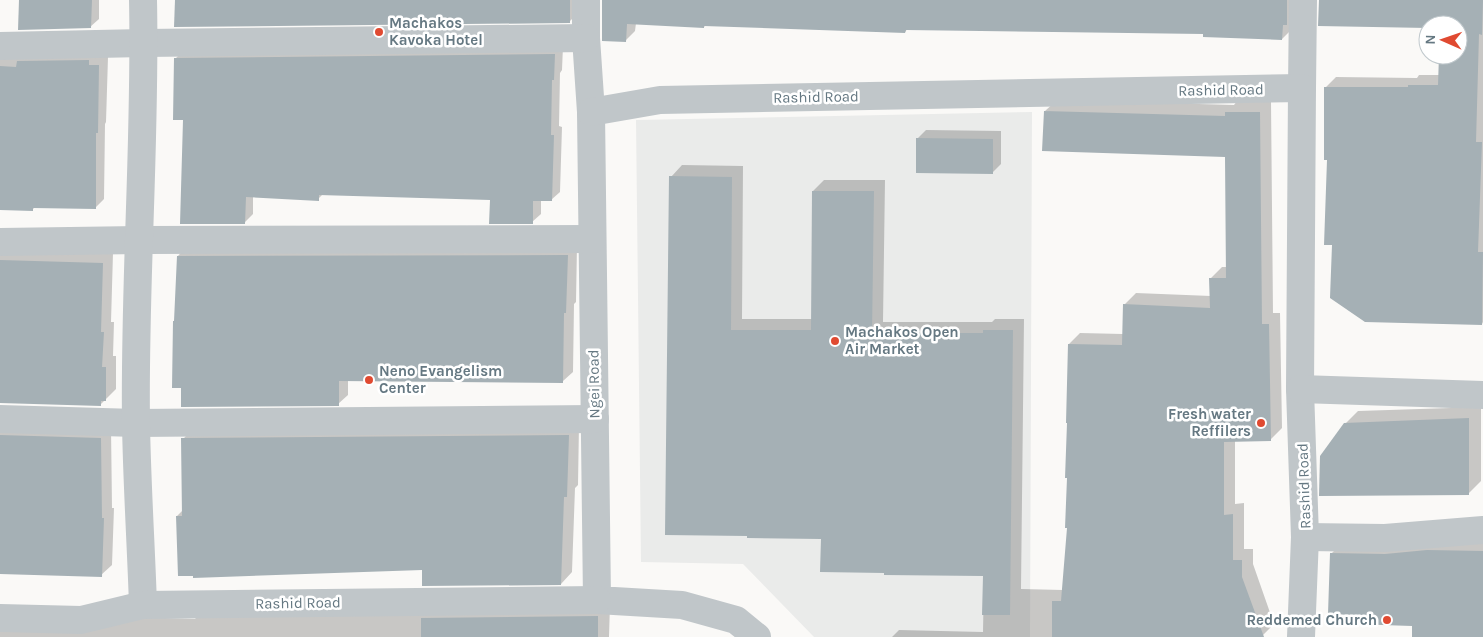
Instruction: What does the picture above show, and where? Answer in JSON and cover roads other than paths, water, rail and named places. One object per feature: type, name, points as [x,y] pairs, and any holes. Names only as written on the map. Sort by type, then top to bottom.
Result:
[{"type":"street","points":[[143,0],[144,43],[138,240],[136,423],[143,605]]},
{"type":"street","name":"Ngei Road","points":[[586,0],[586,38],[591,112],[597,600]]},
{"type":"street","points":[[1302,88],[1303,0]]},
{"type":"street","points":[[0,46],[586,38]]},
{"type":"street","name":"Rashid Road","points":[[591,112],[660,100],[1302,88],[1300,389],[1305,537],[1301,637]]},
{"type":"street","points":[[0,242],[592,239]]},
{"type":"street","points":[[1300,389],[1483,395]]},
{"type":"street","points":[[0,420],[136,423],[595,419]]},
{"type":"street","points":[[1305,537],[1385,538],[1483,530]]},
{"type":"street","points":[[597,600],[682,605],[736,620],[757,637]]},
{"type":"street","name":"Rashid Road","points":[[0,618],[81,628],[143,605],[597,600]]},
{"type":"place","name":"Machakos Kavoka Hotel","points":[[379,32]]},
{"type":"place","name":"Machakos Open Air Market","points":[[835,341]]},
{"type":"place","name":"Neno Evangelism Center","points":[[369,380]]},
{"type":"place","name":"Fresh water Reffilers","points":[[1261,423]]},
{"type":"place","name":"Reddemed Church","points":[[1387,620]]}]
